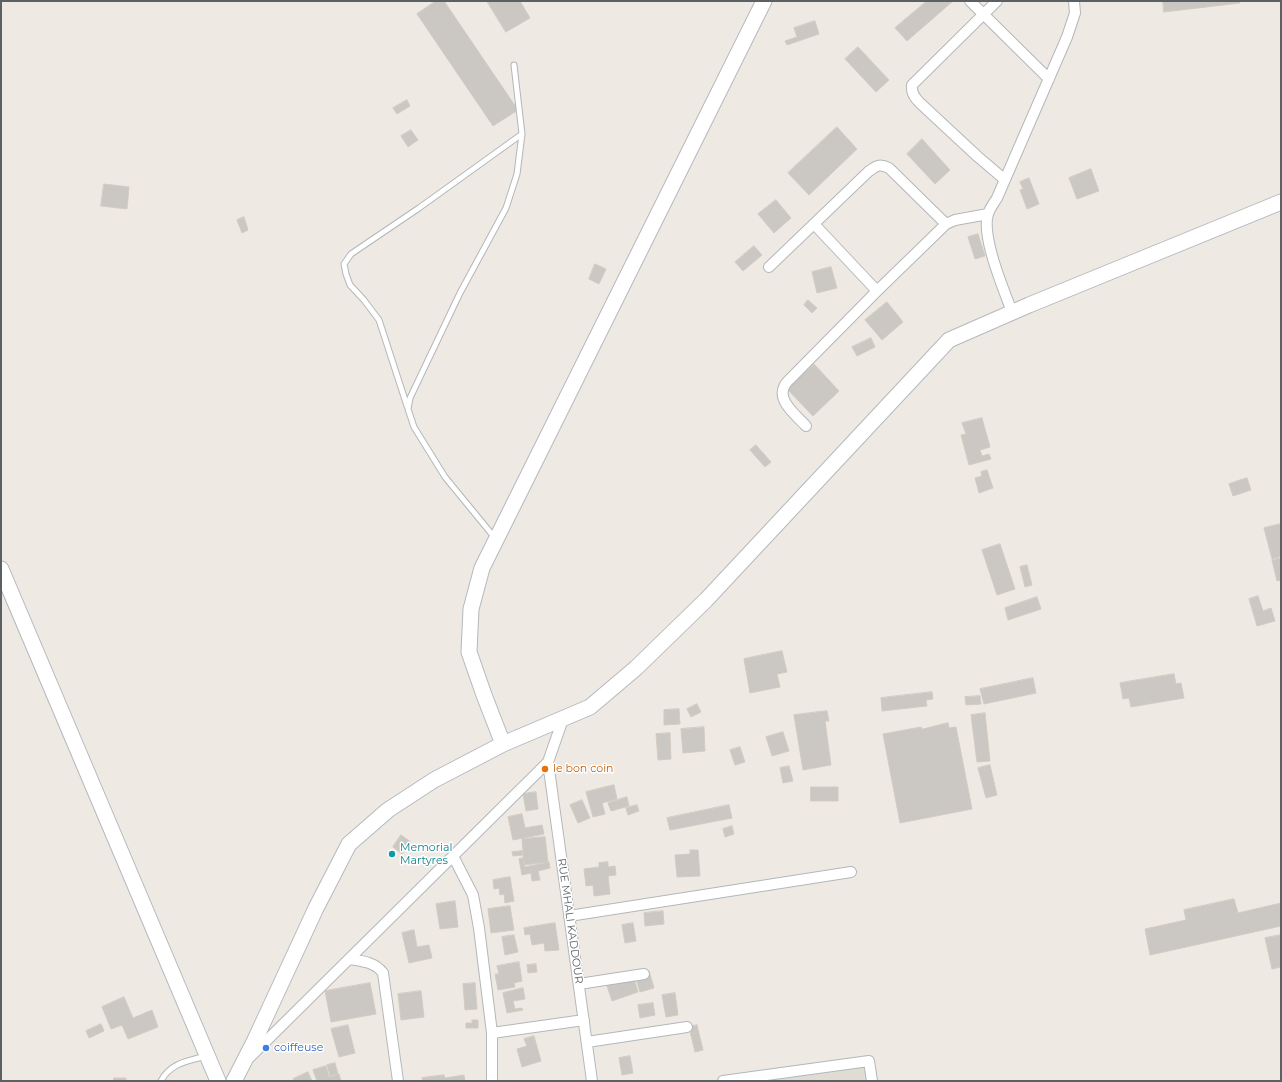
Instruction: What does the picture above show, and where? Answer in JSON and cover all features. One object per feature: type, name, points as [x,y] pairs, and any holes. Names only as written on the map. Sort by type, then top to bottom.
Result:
[{"type":"main road","points":[[503,744],[469,652],[471,609],[482,568],[764,1]]},
{"type":"main road","points":[[234,1081],[316,908],[349,844],[388,810],[434,780],[503,744],[590,707],[636,668],[706,600],[949,340],[1012,312],[1281,202]]},
{"type":"main road","points":[[1,569],[218,1081]]},
{"type":"street","points":[[970,1],[1049,79]]},
{"type":"street","points":[[997,1],[912,85],[912,88],[915,98],[920,103],[1004,179]]},
{"type":"street","points":[[1012,312],[996,268],[990,246],[987,232],[988,214],[1068,37],[1074,13],[1074,1]]},
{"type":"street","points":[[769,267],[876,166],[883,165],[889,168],[946,224]]},
{"type":"street","points":[[806,426],[785,402],[782,394],[784,387],[792,377],[946,224],[955,220],[988,214]]},
{"type":"street","points":[[814,224],[877,291]]},
{"type":"street","points":[[243,1064],[548,762],[563,718]]},
{"type":"street","name":"RUE MHALI KADDOUR","points":[[548,762],[592,1081]]},
{"type":"street","points":[[453,856],[473,895],[479,928],[492,1033],[492,1081]]},
{"type":"street","points":[[569,916],[851,872]]},
{"type":"street","points":[[349,959],[367,962],[378,967],[383,973],[398,1081]]},
{"type":"street","points":[[579,984],[644,974]]},
{"type":"street","points":[[492,1033],[584,1020]]},
{"type":"street","points":[[586,1042],[687,1027]]},
{"type":"street","points":[[723,1081],[869,1061],[872,1081]]},
{"type":"lane","points":[[408,408],[410,398],[460,293],[506,208],[518,174],[522,134],[514,65]]},
{"type":"lane","points":[[496,540],[445,477],[414,428],[379,320],[364,300],[350,285],[344,264],[351,254],[419,208],[522,134]]},
{"type":"lane","points":[[161,1081],[164,1075],[177,1064],[207,1055]]},
{"type":"shaded area","points":[[866,1066],[867,1081],[767,1081]]},
{"type":"building","points":[[436,1],[444,1],[518,110],[493,126],[417,14]]},
{"type":"building","points":[[487,1],[520,1],[530,18],[506,32]]},
{"type":"building","points":[[927,1],[953,1],[907,41],[895,28]]},
{"type":"building","points":[[1163,1],[1239,1],[1240,3],[1164,12]]},
{"type":"building","points":[[815,21],[819,34],[787,45],[785,41],[797,37],[794,28]]},
{"type":"building","points":[[858,47],[889,80],[876,92],[845,59]]},
{"type":"building","points":[[407,100],[410,106],[397,114],[393,108]]},
{"type":"building","points":[[837,127],[857,149],[809,195],[788,173]]},
{"type":"building","points":[[411,130],[418,140],[408,147],[401,136]]},
{"type":"building","points":[[922,139],[950,170],[935,184],[907,154]]},
{"type":"building","points":[[1091,169],[1099,191],[1077,199],[1069,178]]},
{"type":"building","points":[[1029,178],[1039,204],[1027,209],[1020,190],[1023,189],[1020,182]]},
{"type":"building","points":[[104,184],[129,187],[127,209],[101,206]]},
{"type":"building","points":[[776,200],[791,218],[774,233],[758,214]]},
{"type":"building","points":[[244,217],[248,230],[242,233],[237,220]]},
{"type":"building","points":[[978,234],[985,256],[975,259],[968,237]]},
{"type":"building","points":[[754,246],[762,255],[743,271],[735,262]]},
{"type":"building","points":[[595,264],[606,269],[599,284],[589,279]]},
{"type":"building","points":[[831,267],[837,288],[817,293],[812,272]]},
{"type":"building","points":[[808,300],[817,308],[812,313],[804,305]]},
{"type":"building","points":[[887,302],[903,322],[882,340],[865,320]]},
{"type":"building","points":[[871,338],[875,347],[857,356],[852,347]]},
{"type":"building","points":[[814,364],[839,391],[813,416],[787,389]]},
{"type":"building","points":[[982,418],[990,447],[980,450],[982,456],[989,454],[991,459],[969,465],[961,435],[966,434],[962,423]]},
{"type":"building","points":[[756,445],[771,462],[765,467],[750,450]]},
{"type":"building","points":[[987,470],[993,488],[979,493],[975,478],[982,476],[981,472]]},
{"type":"building","points":[[1247,478],[1251,490],[1233,496],[1229,484]]},
{"type":"building","points":[[1281,524],[1281,556],[1272,559],[1264,528]]},
{"type":"building","points":[[1000,544],[1015,589],[997,595],[982,550]]},
{"type":"building","points":[[1281,558],[1281,580],[1277,581],[1272,560]]},
{"type":"building","points":[[1027,565],[1032,585],[1025,587],[1020,567]]},
{"type":"building","points":[[1258,596],[1263,611],[1271,608],[1275,621],[1257,626],[1249,599]]},
{"type":"building","points":[[1037,597],[1041,609],[1008,620],[1005,608]]},
{"type":"building","points":[[782,651],[787,672],[777,674],[780,687],[750,693],[744,659]]},
{"type":"building","points":[[1174,674],[1176,684],[1181,683],[1184,698],[1131,707],[1129,698],[1123,699],[1120,683]]},
{"type":"building","points":[[1033,678],[1036,693],[984,704],[980,689]]},
{"type":"building","points":[[932,692],[933,699],[926,700],[927,706],[882,711],[881,698]]},
{"type":"building","points":[[980,696],[981,704],[966,705],[965,697]]},
{"type":"building","points":[[697,704],[701,712],[691,717],[687,709]]},
{"type":"building","points":[[679,709],[680,724],[664,725],[664,710]]},
{"type":"building","points":[[827,711],[829,721],[825,721],[831,765],[803,770],[794,715]]},
{"type":"building","points":[[985,713],[990,761],[977,762],[971,715]]},
{"type":"building","points":[[948,723],[949,728],[956,727],[972,809],[900,823],[883,734],[921,727],[922,729]]},
{"type":"building","points":[[704,727],[705,751],[683,753],[681,729]]},
{"type":"building","points":[[783,732],[789,751],[772,756],[766,737]]},
{"type":"building","points":[[670,733],[671,759],[658,760],[656,734]]},
{"type":"building","points":[[740,747],[745,762],[735,765],[730,750]]},
{"type":"building","points":[[990,765],[997,795],[986,798],[978,768]]},
{"type":"building","points":[[789,766],[793,781],[783,783],[780,768]]},
{"type":"building","points":[[614,785],[617,799],[602,803],[605,814],[593,817],[586,792]]},
{"type":"building","points":[[811,787],[838,787],[838,801],[811,801]]},
{"type":"building","points":[[536,792],[538,809],[526,811],[523,794]]},
{"type":"building","points":[[627,797],[629,806],[611,811],[608,803]]},
{"type":"building","points":[[582,800],[590,818],[578,823],[570,805]]},
{"type":"building","points":[[637,805],[639,811],[628,815],[626,808]]},
{"type":"building","points":[[729,805],[732,818],[670,830],[667,818]]},
{"type":"building","points":[[522,814],[525,828],[542,825],[544,834],[513,840],[508,817]]},
{"type":"building","points":[[732,826],[734,834],[725,837],[723,829]]},
{"type":"building","points":[[401,835],[411,842],[402,854],[393,847]]},
{"type":"building","points":[[545,837],[548,862],[524,865],[522,839]]},
{"type":"building","points":[[690,850],[698,850],[700,876],[677,877],[675,855],[690,854]]},
{"type":"building","points":[[522,851],[523,855],[513,856],[512,852]]},
{"type":"building","points":[[523,858],[525,867],[549,862],[550,868],[538,871],[540,880],[532,881],[531,873],[522,875],[519,859]]},
{"type":"building","points":[[608,862],[608,867],[615,866],[616,875],[608,876],[610,894],[594,896],[593,885],[586,886],[584,869],[599,867],[599,863]]},
{"type":"building","points":[[510,877],[514,901],[505,903],[504,894],[500,895],[499,888],[494,889],[493,880]]},
{"type":"building","points":[[1234,899],[1238,913],[1281,903],[1281,926],[1150,955],[1145,929],[1186,920],[1184,910]]},
{"type":"building","points":[[455,901],[458,927],[440,929],[436,904]]},
{"type":"building","points":[[510,906],[514,930],[491,933],[488,909]]},
{"type":"building","points":[[663,911],[664,924],[645,926],[644,913]]},
{"type":"building","points":[[555,923],[559,950],[545,951],[544,943],[532,945],[530,934],[525,935],[524,928]]},
{"type":"building","points":[[633,923],[636,941],[625,943],[622,925]]},
{"type":"building","points":[[414,930],[417,947],[429,945],[432,958],[409,963],[402,933]]},
{"type":"building","points":[[514,935],[518,952],[505,955],[502,937]]},
{"type":"building","points":[[1281,935],[1281,967],[1272,969],[1265,938]]},
{"type":"building","points":[[519,962],[522,981],[514,983],[515,987],[498,990],[495,974],[499,974],[497,966]]},
{"type":"building","points":[[536,964],[537,972],[528,973],[527,965]]},
{"type":"building","points":[[649,971],[654,988],[640,992],[635,975]]},
{"type":"building","points":[[633,975],[638,992],[612,1001],[605,980]]},
{"type":"building","points":[[370,983],[376,1014],[331,1022],[325,991]]},
{"type":"building","points":[[475,983],[477,1009],[465,1010],[463,984]]},
{"type":"building","points":[[523,988],[525,999],[513,1001],[515,1009],[522,1008],[523,1010],[507,1013],[503,993]]},
{"type":"building","points":[[421,991],[424,1017],[401,1020],[398,994]]},
{"type":"building","points":[[675,993],[678,1015],[666,1017],[662,995]]},
{"type":"building","points":[[124,997],[133,1018],[152,1010],[158,1027],[128,1039],[122,1025],[111,1029],[102,1007]]},
{"type":"building","points":[[653,1003],[655,1015],[640,1018],[638,1005]]},
{"type":"building","points":[[472,1020],[478,1020],[478,1028],[466,1028],[466,1023],[472,1023]]},
{"type":"building","points":[[101,1024],[104,1031],[89,1038],[86,1031]]},
{"type":"building","points":[[348,1025],[355,1053],[339,1057],[331,1029]]},
{"type":"building","points":[[697,1025],[703,1050],[695,1052],[689,1027]]},
{"type":"building","points":[[534,1036],[541,1061],[522,1067],[517,1049],[527,1046],[524,1039]]},
{"type":"building","points":[[630,1056],[633,1073],[622,1075],[619,1058]]},
{"type":"building","points":[[335,1063],[338,1074],[330,1076],[327,1065]]},
{"type":"building","points":[[326,1066],[329,1077],[339,1074],[341,1081],[317,1081],[313,1070]]},
{"type":"building","points":[[308,1072],[312,1081],[294,1081],[293,1079]]},
{"type":"building","points":[[444,1075],[445,1078],[464,1075],[465,1081],[423,1081],[422,1078]]},
{"type":"building","points":[[114,1078],[126,1078],[126,1081],[114,1081]]},
{"type":"place","name":"le bon coin","points":[[545,769]]},
{"type":"place","name":"Memorial Martyres","points":[[392,854]]},
{"type":"place","name":"coiffeuse","points":[[266,1048]]}]
